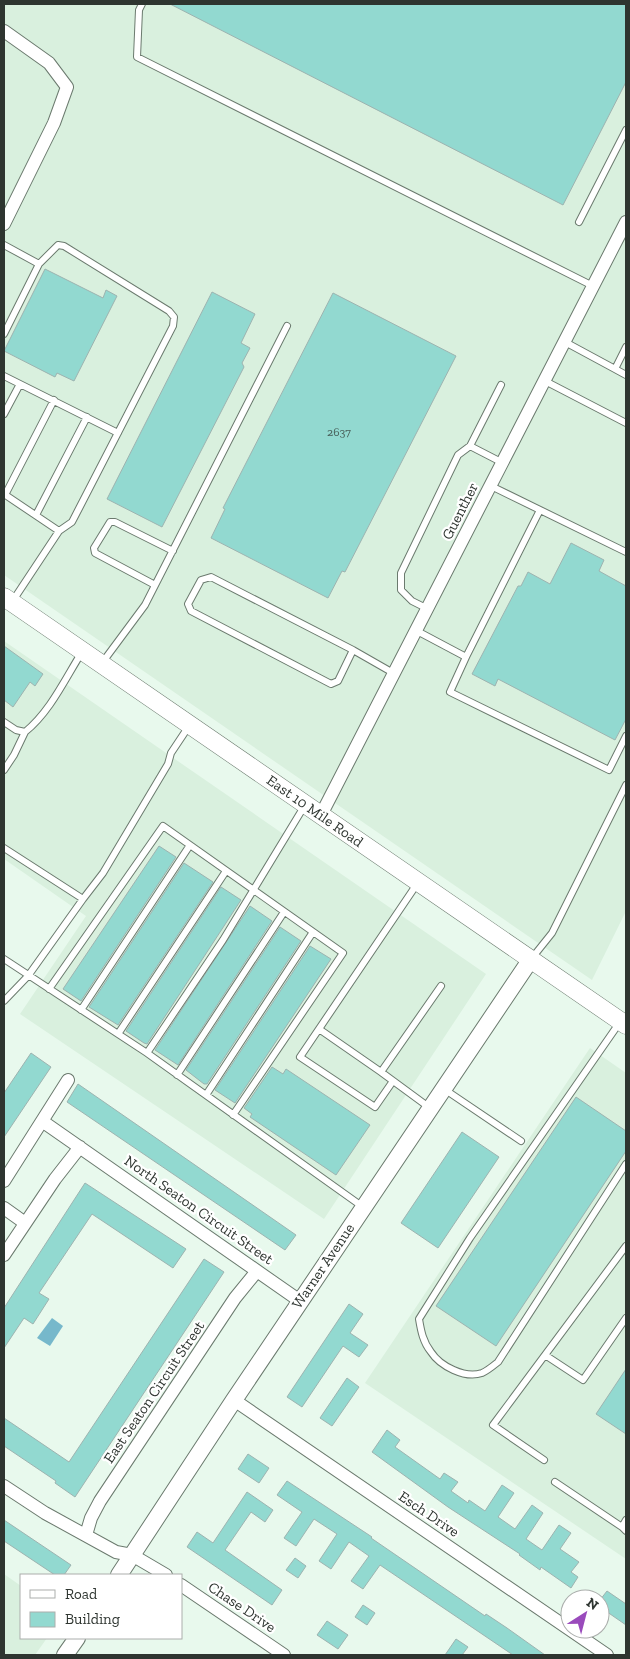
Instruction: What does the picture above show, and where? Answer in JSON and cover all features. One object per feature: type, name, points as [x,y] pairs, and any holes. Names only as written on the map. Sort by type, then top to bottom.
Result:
[{"type":"main road","name":"East 10 Mile Road","points":[[8,600],[624,1023]]},
{"type":"street","points":[[4,31],[49,63],[67,87],[54,122],[4,224]]},
{"type":"street","name":"Guenther","points":[[321,815],[626,222]]},
{"type":"street","name":"Warner Avenue","points":[[120,1574],[300,1301],[531,959]]},
{"type":"street","points":[[4,1181],[68,1080]]},
{"type":"street","name":"North Seaton Circuit Street","points":[[42,1121],[300,1301]]},
{"type":"street","points":[[4,1255],[80,1147]]},
{"type":"street","points":[[4,1208],[25,1223]]},
{"type":"street","name":"East Seaton Circuit Street","points":[[86,1535],[91,1518],[100,1501],[235,1298],[257,1271]]},
{"type":"street","name":"Esch Drive","points":[[234,1400],[607,1655]]},
{"type":"street","points":[[4,1486],[45,1514],[116,1552],[132,1555],[164,1574]]},
{"type":"street","name":"Chase Drive","points":[[182,1586],[284,1655]]},
{"type":"street","points":[[65,1655],[76,1639]]},
{"type":"lane","points":[[142,4],[139,10],[137,57],[593,286]]},
{"type":"lane","points":[[579,222],[626,130]]},
{"type":"lane","points":[[4,245],[39,264]]},
{"type":"lane","points":[[4,334],[39,264],[58,245],[64,246],[169,311],[174,317],[172,326],[72,522],[59,531],[8,600]]},
{"type":"lane","points":[[102,664],[145,605],[287,326]]},
{"type":"lane","points":[[565,342],[626,375]]},
{"type":"lane","points":[[615,368],[626,347]]},
{"type":"lane","points":[[4,376],[118,433]]},
{"type":"lane","points":[[545,381],[626,423]]},
{"type":"lane","points":[[4,414],[20,384]]},
{"type":"lane","points":[[428,609],[412,601],[401,590],[401,573],[458,456],[470,446],[501,385]]},
{"type":"lane","points":[[54,400],[4,494],[59,531]]},
{"type":"lane","points":[[36,516],[87,417]]},
{"type":"lane","points":[[470,446],[503,463]]},
{"type":"lane","points":[[490,486],[626,552]]},
{"type":"lane","points":[[540,510],[450,692],[609,770],[626,736]]},
{"type":"lane","points":[[155,585],[95,552],[94,548],[104,529],[110,522],[114,522],[173,551]]},
{"type":"lane","points":[[354,650],[338,681],[331,684],[192,611],[188,604],[201,580],[211,577],[354,650],[395,674]]},
{"type":"lane","points":[[417,631],[466,657]]},
{"type":"lane","points":[[4,770],[25,732],[48,707],[82,651]]},
{"type":"lane","points":[[4,722],[16,730],[25,732]]},
{"type":"lane","points":[[4,1001],[28,976],[103,873],[168,764],[170,754],[190,725]]},
{"type":"lane","points":[[531,959],[552,933],[626,785]]},
{"type":"lane","points":[[147,1053],[253,891],[305,804]]},
{"type":"lane","points":[[49,990],[163,826],[343,953],[233,1115]]},
{"type":"lane","points":[[81,1010],[190,845]]},
{"type":"lane","points":[[4,848],[83,900]]},
{"type":"lane","points":[[118,1034],[226,872]]},
{"type":"lane","points":[[393,1081],[375,1107],[300,1057],[418,883]]},
{"type":"lane","points":[[177,1075],[284,912]]},
{"type":"lane","points":[[206,1095],[313,932]]},
{"type":"lane","points":[[4,959],[147,1053],[363,1207]]},
{"type":"lane","points":[[381,1072],[441,986]]},
{"type":"lane","points":[[624,1023],[470,1238],[419,1319],[422,1336],[431,1353],[451,1369],[467,1375],[482,1373],[498,1362],[626,1164]]},
{"type":"lane","points":[[319,1029],[430,1108]]},
{"type":"lane","points":[[443,1088],[521,1141]]},
{"type":"lane","points":[[544,1460],[493,1425],[626,1246]]},
{"type":"lane","points":[[545,1356],[582,1380],[626,1318]]},
{"type":"lane","points":[[555,1482],[624,1529],[626,1520]]},
{"type":"shaded area","points":[[4,4],[626,4],[626,911],[592,980],[4,575]]},
{"type":"shaded area","points":[[4,641],[486,974],[324,1219],[20,1014],[86,916],[4,859]]},
{"type":"shaded area","points":[[590,1048],[626,1073],[626,1559],[365,1383]]},
{"type":"shaded area","points":[[4,1574],[20,1585],[20,1639],[46,1639],[35,1655],[4,1655]]},
{"type":"water","points":[[52,1318],[63,1326],[50,1346],[37,1338]]},
{"type":"building","points":[[170,4],[626,4],[626,82],[563,205]]},
{"type":"building","points":[[45,269],[103,298],[106,290],[117,296],[74,381],[57,373],[55,377],[4,351]]},
{"type":"building","points":[[212,292],[255,314],[241,343],[250,348],[242,363],[244,367],[162,527],[107,499]]},
{"type":"building","points":[[333,293],[456,356],[345,572],[342,571],[328,598],[211,538],[225,509],[223,508]]},
{"type":"building","points":[[571,543],[604,560],[599,571],[626,586],[626,719],[615,740],[498,679],[495,686],[472,674],[518,586],[521,586],[528,572],[550,584]]},
{"type":"building","points":[[4,646],[43,674],[35,686],[30,682],[13,707],[4,700]]},
{"type":"building","points":[[159,846],[176,857],[81,1001],[63,989]]},
{"type":"building","points":[[184,863],[213,882],[118,1025],[89,1007]]},
{"type":"building","points":[[221,887],[241,900],[147,1044],[144,1043],[126,1031]]},
{"type":"building","points":[[250,906],[272,921],[178,1065],[155,1050]]},
{"type":"building","points":[[280,927],[301,941],[207,1084],[204,1084],[186,1070]]},
{"type":"building","points":[[310,946],[331,959],[235,1103],[215,1090]]},
{"type":"building","points":[[31,1053],[51,1067],[4,1137],[4,1093]]},
{"type":"building","points":[[272,1067],[283,1074],[286,1069],[370,1125],[336,1175],[250,1117],[252,1114],[244,1108]]},
{"type":"building","points":[[78,1084],[296,1235],[285,1250],[67,1102]]},
{"type":"building","points":[[576,1097],[626,1131],[626,1151],[496,1346],[436,1306]]},
{"type":"building","points":[[462,1132],[499,1157],[438,1248],[401,1223]]},
{"type":"building","points":[[85,1183],[186,1249],[173,1268],[92,1214],[39,1293],[49,1299],[33,1324],[24,1318],[4,1348],[4,1308]]},
{"type":"building","points":[[204,1259],[224,1272],[75,1497],[55,1483],[56,1481],[4,1446],[4,1418],[69,1462]]},
{"type":"building","points":[[349,1304],[363,1314],[350,1333],[368,1345],[359,1357],[343,1346],[302,1407],[287,1397]]},
{"type":"building","points":[[626,1369],[626,1434],[596,1414]]},
{"type":"building","points":[[347,1378],[359,1387],[332,1426],[320,1418]]},
{"type":"building","points":[[387,1430],[400,1440],[395,1447],[440,1479],[444,1473],[458,1482],[451,1491],[468,1503],[469,1500],[485,1511],[502,1485],[514,1493],[498,1517],[515,1529],[532,1505],[543,1513],[526,1539],[542,1550],[559,1525],[571,1533],[560,1549],[579,1562],[571,1572],[578,1577],[571,1588],[541,1567],[540,1570],[520,1554],[448,1507],[372,1452]]},
{"type":"building","points":[[248,1454],[269,1468],[259,1483],[238,1469]]},
{"type":"building","points":[[287,1481],[545,1655],[513,1655],[380,1565],[363,1589],[351,1581],[369,1556],[349,1542],[331,1569],[319,1561],[337,1534],[314,1519],[296,1546],[284,1538],[302,1512],[277,1495]]},
{"type":"building","points":[[247,1492],[273,1510],[265,1522],[251,1512],[225,1550],[282,1590],[272,1605],[187,1547],[197,1532],[213,1543]]},
{"type":"building","points":[[4,1520],[71,1565],[65,1574],[54,1574],[4,1541]]},
{"type":"building","points":[[295,1558],[306,1566],[298,1578],[286,1570]]},
{"type":"building","points":[[610,1593],[626,1604],[626,1625],[610,1614]]},
{"type":"building","points":[[363,1605],[375,1613],[367,1625],[355,1617]]},
{"type":"building","points":[[327,1621],[348,1635],[338,1649],[317,1635]]},
{"type":"building","points":[[456,1639],[468,1647],[462,1655],[445,1655]]}]
